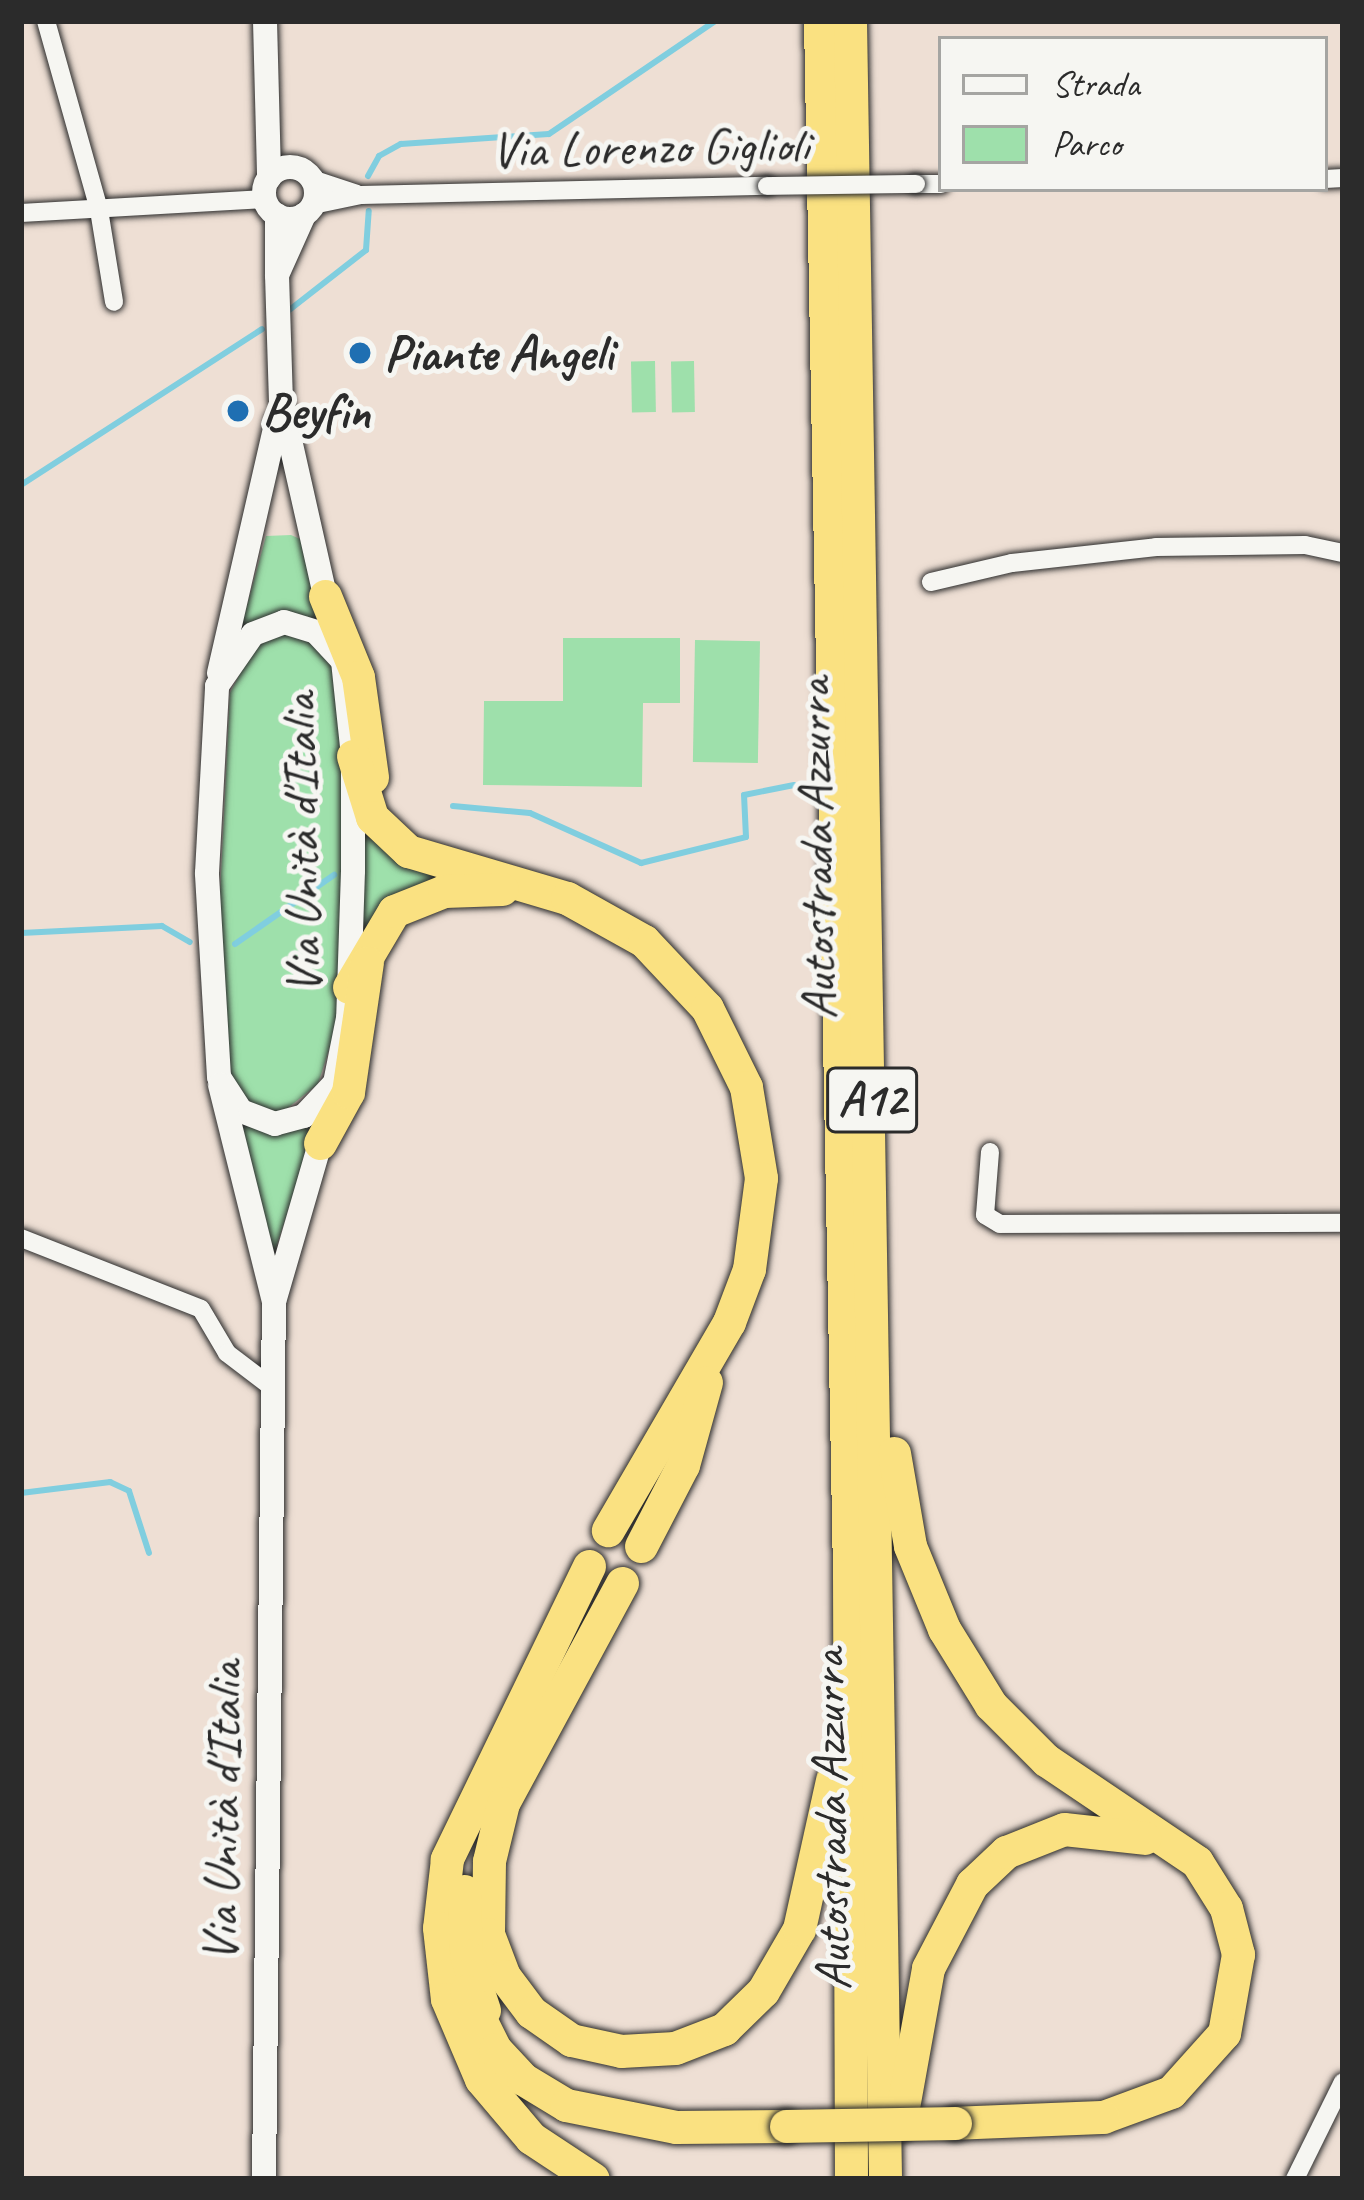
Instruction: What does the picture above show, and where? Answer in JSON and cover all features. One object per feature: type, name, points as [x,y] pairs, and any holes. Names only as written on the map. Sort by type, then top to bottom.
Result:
[{"type":"highway","name":"Autostrada Azzurra","points":[[820,21],[849,1575],[851,2179]]},
{"type":"highway","name":"Autostrada Azzurra","points":[[850,21],[888,2179]]},
{"type":"highway","points":[[325,596],[349,644],[386,815],[429,847],[490,861],[536,889]]},
{"type":"highway","points":[[353,756],[372,817],[389,838],[423,858],[595,910],[667,961],[707,1008],[741,1074],[754,1117],[761,1209],[749,1269],[715,1348],[608,1530]]},
{"type":"highway","points":[[349,987],[368,946],[394,911],[426,895],[536,889]]},
{"type":"highway","points":[[320,1144],[353,1074],[368,946]]},
{"type":"highway","points":[[589,1566],[455,1870],[454,1944],[481,2028],[508,2065],[546,2095],[614,2119],[786,2122],[1103,2116],[1171,2092],[1224,2033],[1238,1954],[1226,1908],[1197,1862],[1046,1760],[991,1705],[944,1629],[910,1546],[896,1474],[875,1270]]},
{"type":"highway","points":[[641,1546],[683,1466],[715,1348]]},
{"type":"highway","points":[[489,1799],[484,1911],[504,1976],[531,2012],[571,2040],[621,2051],[675,2048],[724,2029],[763,1991],[809,1902],[829,1808],[849,1575]]},
{"type":"highway","points":[[593,2179],[531,2138],[496,2100],[447,2000],[439,1905],[447,1859],[622,1582]]},
{"type":"highway","points":[[888,2179],[928,1968],[972,1884],[1006,1852],[1064,1829],[1121,1830],[1173,1856],[1211,1900],[1227,1959],[1220,2017],[1192,2061],[1156,2090],[1102,2107],[956,2118]]},
{"type":"main road","points":[[265,21],[268,93],[290,194],[277,275],[280,400],[343,661]]},
{"type":"main road","points":[[218,686],[280,400]]},
{"type":"main road","name":"Via Unità d'Italia","points":[[264,2179],[274,1302],[218,1077],[207,873],[218,686],[253,634],[284,622],[316,632],[343,661],[353,756],[349,987],[335,1083],[274,1302]]},
{"type":"main road","points":[[218,1077],[242,1111],[275,1124],[304,1116],[335,1083]]},
{"type":"street","points":[[46,21],[99,210],[114,302]]},
{"type":"street","name":"Via Lorenzo Giglioli","points":[[21,213],[290,194],[938,184]]},
{"type":"street","points":[[932,582],[1012,562],[1156,547],[1305,545],[1343,553]]},
{"type":"street","points":[[991,1152],[984,1204],[991,1222],[1343,1223]]},
{"type":"street","points":[[21,1238],[201,1309],[227,1354],[273,1388]]},
{"type":"street","points":[[1295,2179],[1343,2082]]},
{"type":"green space","points":[[631,361],[655,361],[656,412],[632,412]]},
{"type":"green space","points":[[671,361],[694,361],[695,412],[672,412]]},
{"type":"green space","points":[[266,536],[300,539],[336,644],[307,623],[236,646]]},
{"type":"green space","points":[[282,630],[310,637],[334,663],[345,771],[340,1015],[318,1084],[279,1115],[250,1108],[232,1083],[217,956],[230,693],[255,644]]},
{"type":"green space","points":[[563,638],[680,638],[680,703],[643,703],[642,787],[483,785],[484,701],[563,701]]},
{"type":"green space","points":[[695,640],[760,641],[758,763],[693,762]]},
{"type":"green space","points":[[365,828],[457,874],[362,930],[358,833]]},
{"type":"green space","points":[[233,1118],[319,1119],[273,1256]]},
{"type":"waterway","points":[[368,176],[379,156],[401,144],[549,134],[715,21]]},
{"type":"waterway","points":[[288,311],[366,250],[369,211]]},
{"type":"waterway","points":[[21,485],[262,329]]},
{"type":"waterway","points":[[453,806],[530,813],[641,863],[746,837],[744,795],[794,785]]},
{"type":"waterway","points":[[235,944],[334,875]]},
{"type":"waterway","points":[[21,933],[162,926],[190,942]]},
{"type":"waterway","points":[[21,1493],[110,1482],[129,1491],[149,1553]]},
{"type":"place","name":"Piante Angeli","points":[[360,353]]},
{"type":"place","name":"Beyfin","points":[[238,411]]}]
